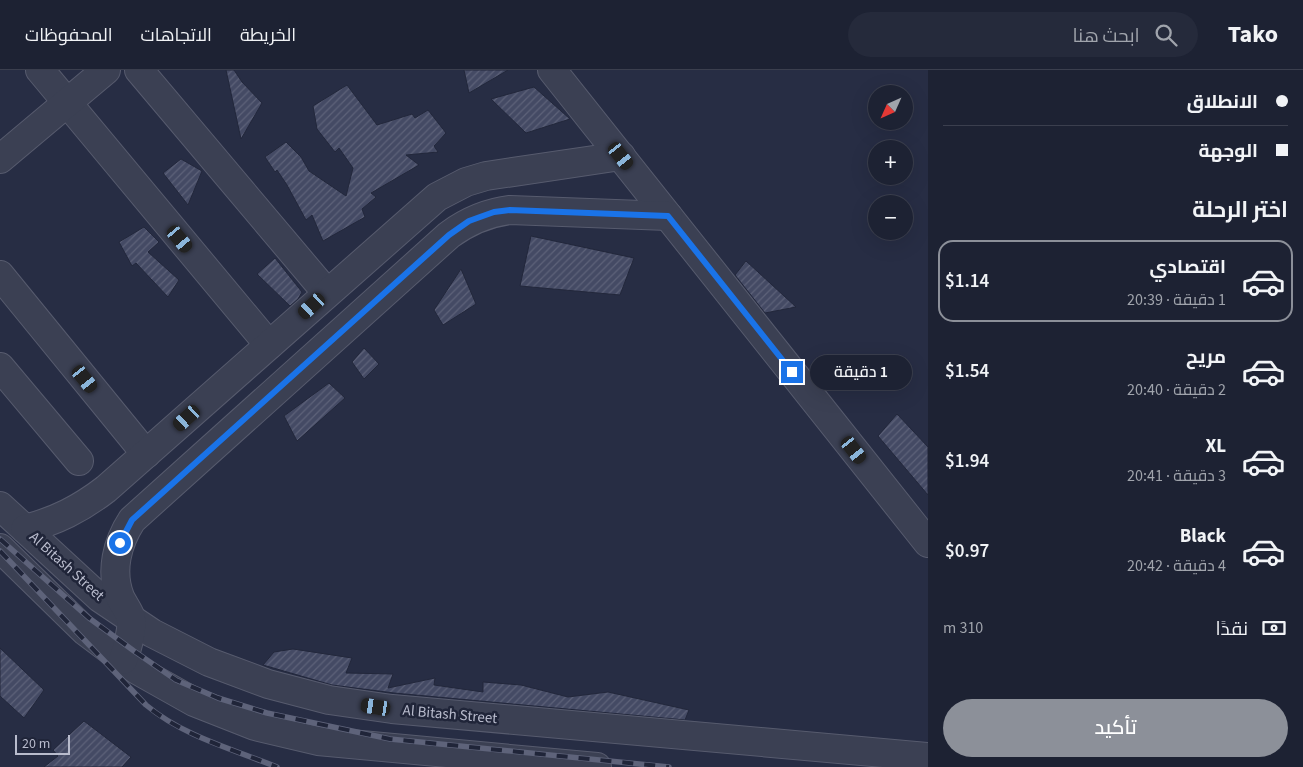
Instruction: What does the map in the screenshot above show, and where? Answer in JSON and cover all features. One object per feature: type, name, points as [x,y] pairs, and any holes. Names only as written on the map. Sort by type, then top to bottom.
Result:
[{"type":"lane","points":[[40,70],[268,345]]},
{"type":"lane","points":[[0,159],[106,70]]},
{"type":"lane","points":[[139,70],[327,294]]},
{"type":"lane","points":[[552,70],[928,543]]},
{"type":"lane","points":[[25,529],[46,524],[66,515],[85,505],[106,489],[425,207],[451,189],[486,176],[621,156]]},
{"type":"lane","points":[[544,167],[548,211]]},
{"type":"lane","points":[[123,660],[128,647],[131,618],[119,594],[115,569],[120,543],[132,520],[459,228],[469,221],[494,212],[510,210],[668,216]]},
{"type":"lane","points":[[0,274],[146,454]]},
{"type":"lane","points":[[0,367],[79,461]]},
{"type":"lane","points":[[106,489],[132,520]]},
{"type":"lane","name":"Al Bitash Street","points":[[0,506],[100,598],[152,633],[209,662],[268,684],[329,700],[392,709],[928,758]]},
{"type":"lane","points":[[0,548],[85,631],[137,670],[194,702],[255,726],[318,741],[597,767]]},
{"type":"building","points":[[226,70],[234,70],[242,82],[262,103],[241,139]]},
{"type":"building","points":[[464,70],[508,70],[469,93]]},
{"type":"building","points":[[347,85],[377,125],[412,114],[415,118],[428,110],[446,133],[434,146],[438,152],[406,155],[419,165],[371,193],[376,197],[362,209],[365,217],[323,241],[312,215],[306,220],[287,185],[265,157],[286,142],[301,157],[309,171],[346,196],[353,168],[339,148],[335,152],[317,129],[313,106]]},
{"type":"building","points":[[534,87],[570,119],[526,133],[491,99]]},
{"type":"building","points":[[181,159],[202,171],[188,205],[163,173]]},
{"type":"building","points":[[144,227],[159,242],[148,252],[179,280],[168,297],[136,263],[132,266],[119,242]]},
{"type":"building","points":[[531,236],[634,258],[620,295],[520,286]]},
{"type":"building","points":[[275,258],[302,292],[298,299],[290,306],[257,274]]},
{"type":"building","points":[[746,261],[796,307],[765,313],[735,275]]},
{"type":"building","points":[[461,269],[476,304],[443,325],[434,310]]},
{"type":"building","points":[[364,348],[379,364],[364,379],[352,362]]},
{"type":"building","points":[[329,383],[345,398],[297,441],[284,416]]},
{"type":"building","points":[[897,414],[928,447],[928,495],[878,436]]},
{"type":"building","points":[[0,648],[44,690],[24,718],[0,696]]},
{"type":"building","points":[[293,649],[352,658],[346,673],[393,674],[388,688],[435,678],[434,685],[483,692],[483,682],[521,685],[568,697],[608,692],[689,710],[685,720],[394,693],[332,685],[263,665],[274,652]]},
{"type":"building","points":[[84,721],[131,757],[122,767],[44,767],[58,756],[53,750]]},
{"type":"railway","points":[[0,539],[89,618],[134,651],[176,680],[218,698],[267,713],[390,739],[669,767]]},
{"type":"railway","points":[[0,551],[146,705],[160,716],[226,748],[277,767]]},
{"type":"route","points":[[120,543],[132,520],[449,235],[469,221],[494,212],[525,210],[668,216],[792,372]]}]
